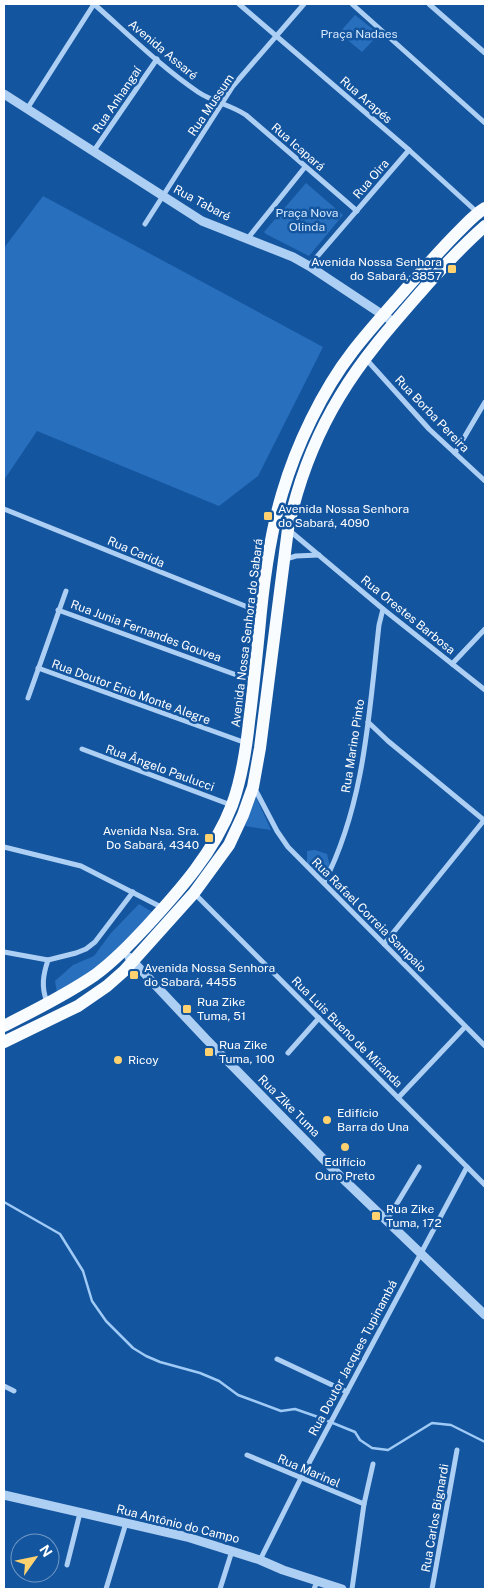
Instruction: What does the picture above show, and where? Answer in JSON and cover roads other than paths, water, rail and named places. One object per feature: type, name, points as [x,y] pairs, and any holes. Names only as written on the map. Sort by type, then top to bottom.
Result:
[{"type":"main road","name":"Avenida Nossa Senhora do Sabará","points":[[4,1042],[78,1006],[106,986],[133,961],[168,912],[219,833],[232,805],[240,778],[272,538],[282,495],[293,463],[309,426],[329,388],[352,352],[382,315],[450,241],[482,210]]},
{"type":"main road","name":"Avenida Nossa Senhora do Sabará","points":[[4,1026],[48,1004],[96,974],[168,912],[194,893],[229,845],[244,815],[254,787],[288,529],[302,474],[320,433],[340,396],[366,359],[460,248],[485,226]]},
{"type":"street","name":"Avenida Assaré","points":[[94,4],[196,91],[222,104]]},
{"type":"street","points":[[27,109],[94,4]]},
{"type":"street","name":"Rua Arapés","points":[[239,4],[482,210]]},
{"type":"street","name":"Rua Mussum","points":[[145,224],[233,86],[304,4]]},
{"type":"street","points":[[352,4],[485,122]]},
{"type":"street","points":[[430,4],[485,53]]},
{"type":"street","name":"Rua Anhangaí","points":[[93,152],[157,59]]},
{"type":"street","name":"Rua Tabaré","points":[[4,94],[202,221],[278,250],[309,266],[395,323]]},
{"type":"street","name":"Rua Icapará","points":[[222,104],[234,107],[246,115],[357,211]]},
{"type":"street","name":"Rua Oira","points":[[309,266],[409,150]]},
{"type":"street","points":[[248,238],[305,167]]},
{"type":"street","name":"Rua Borba Pereira","points":[[366,359],[429,430],[485,481]]},
{"type":"street","points":[[454,453],[485,402]]},
{"type":"street","name":"Rua Carida","points":[[4,509],[261,612]]},
{"type":"street","name":"Rua Orestes Barbosa","points":[[288,529],[485,690]]},
{"type":"street","points":[[285,559],[296,556],[320,555]]},
{"type":"street","points":[[28,698],[66,591]]},
{"type":"street","name":"Rua Marino Pinto","points":[[324,883],[332,868],[352,812],[361,772],[379,625],[383,608]]},
{"type":"street","name":"Rua Junia Fernandes Gouvea","points":[[58,610],[254,681]]},
{"type":"street","points":[[452,664],[485,629]]},
{"type":"street","name":"Rua Doutor Enio Monte Alegre","points":[[38,668],[246,744]]},
{"type":"street","points":[[368,722],[388,741],[485,820],[384,944]]},
{"type":"street","name":"Rua Ângelo Paulucci","points":[[82,749],[232,805]]},
{"type":"street","name":"Rua Rafael Correia Sampaio","points":[[254,787],[276,831],[288,847],[485,1046]]},
{"type":"street","points":[[4,847],[81,866],[168,912]]},
{"type":"street","points":[[4,952],[48,960],[86,949],[95,942],[133,892]]},
{"type":"street","name":"Rua Luis Bueno de Miranda","points":[[194,893],[485,1185]]},
{"type":"street","name":"Rua Zike Tuma","points":[[124,950],[206,1039],[339,1175],[485,1315]]},
{"type":"street","points":[[48,960],[43,978],[44,994],[48,1004]]},
{"type":"street","points":[[288,1053],[318,1018]]},
{"type":"street","points":[[398,1098],[465,1027]]},
{"type":"street","points":[[387,1220],[419,1167]]},
{"type":"street","name":"Rua Doutor Jacques Tupinambá","points":[[260,1560],[301,1478],[467,1167]]},
{"type":"street","points":[[277,1359],[347,1392]]},
{"type":"street","points":[[4,1386],[14,1392]]},
{"type":"street","name":"Rua Carlos Bignardi","points":[[432,1589],[458,1450]]},
{"type":"street","name":"Rua Marinel","points":[[247,1455],[364,1504]]},
{"type":"street","points":[[352,1589],[364,1504],[373,1464]]},
{"type":"street","name":"Rua Antônio do Campo","points":[[4,1495],[187,1537],[260,1560],[316,1585],[342,1589]]},
{"type":"street","points":[[67,1565],[80,1513]]},
{"type":"street","points":[[106,1589],[126,1523]]},
{"type":"street","points":[[220,1589],[232,1550]]},
{"type":"waterway","points":[[4,1202],[60,1234],[83,1271],[92,1301],[106,1321],[133,1348],[146,1356],[160,1362],[200,1373],[219,1381],[238,1395],[281,1411],[295,1409],[355,1432],[360,1440],[372,1448],[388,1450],[432,1423],[451,1425],[485,1442]]},
{"type":"place","name":"Avenida Nossa Senhora do Sabará, 3857","points":[[452,269]]},
{"type":"place","name":"Avenida Nossa Senhora do Sabará, 4090","points":[[268,516]]},
{"type":"place","name":"Avenida Nsa. Sra. Do Sabará, 4340","points":[[209,838]]},
{"type":"place","name":"Avenida Nossa Senhora do Sabará, 4455","points":[[134,975]]},
{"type":"place","name":"Rua Zike Tuma, 51","points":[[187,1009]]},
{"type":"place","name":"Rua Zike Tuma, 100","points":[[209,1052]]},
{"type":"place","name":"Ricoy","points":[[118,1060]]},
{"type":"place","name":"Edifício Barra do Una","points":[[327,1120]]},
{"type":"place","name":"Edifício Ouro Preto","points":[[345,1147]]},
{"type":"place","name":"Rua Zike Tuma, 172","points":[[376,1216]]},
{"type":"park label","name":"Praça Nadaes","points":[[359,34]]},
{"type":"park label","name":"Praça Nova Olinda","points":[[307,220]]}]
